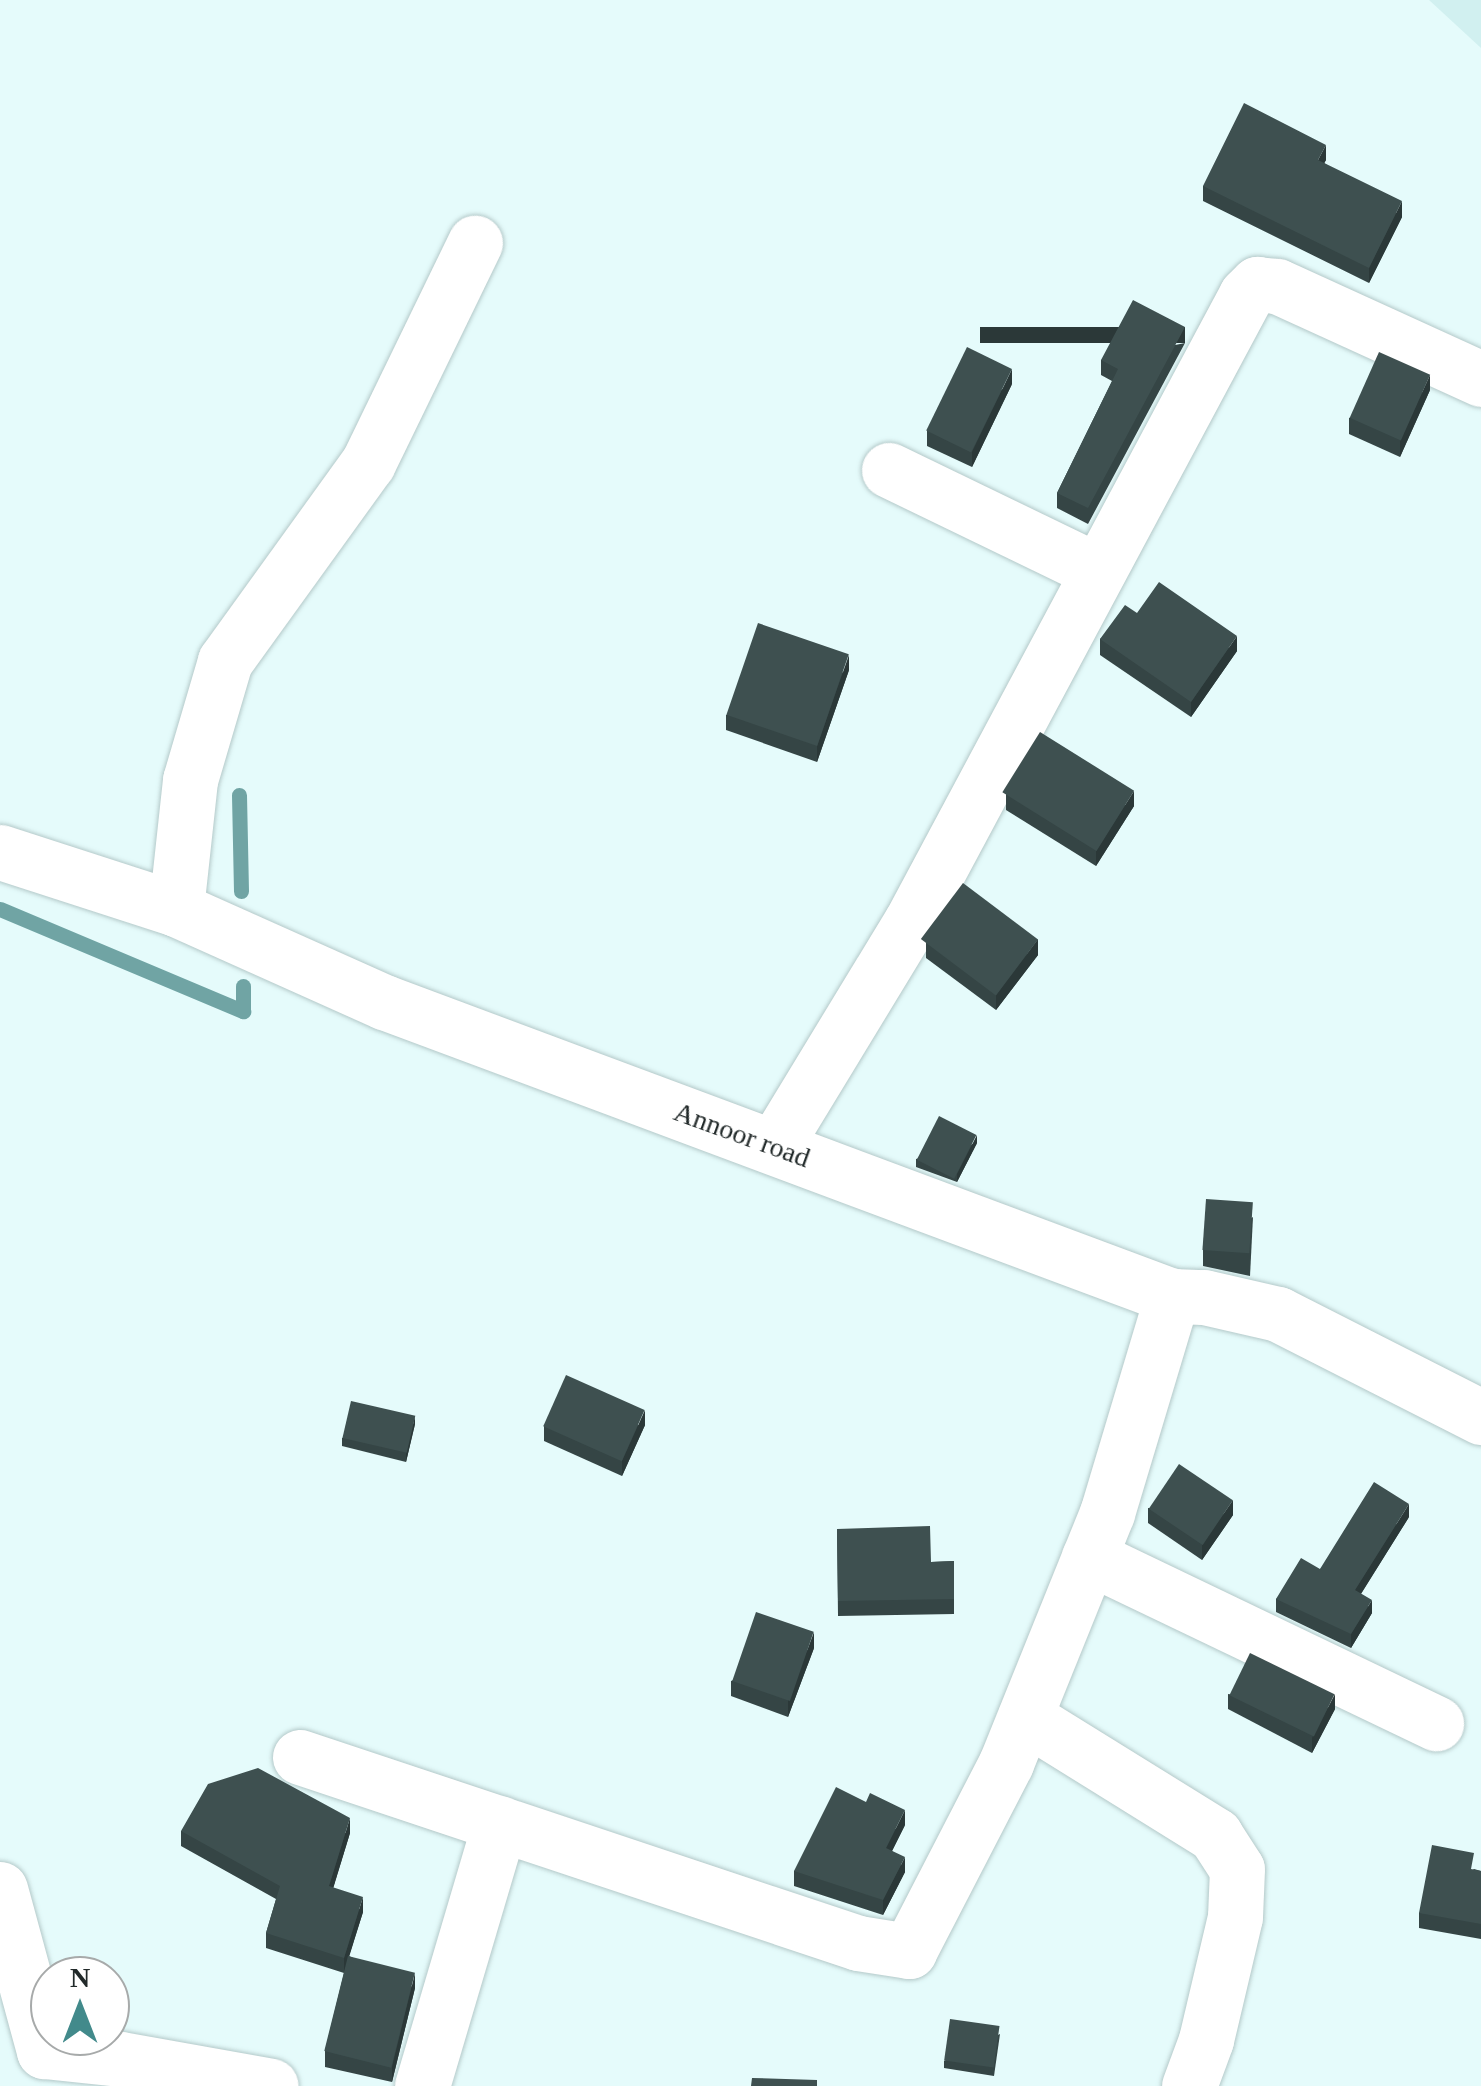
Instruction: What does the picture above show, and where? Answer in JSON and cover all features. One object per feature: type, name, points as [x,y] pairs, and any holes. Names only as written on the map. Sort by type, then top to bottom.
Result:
[{"type":"street","points":[[176,909],[190,780],[225,660],[368,463],[475,243]]},
{"type":"street","points":[[774,1147],[911,922],[1246,295],[1257,284],[1277,286],[1481,380]]},
{"type":"street","points":[[889,470],[1098,571]]},
{"type":"street","name":"Annoor road","points":[[0,852],[176,909],[384,1002],[1172,1296],[1204,1298],[1278,1314],[1481,1416]]},
{"type":"street","points":[[300,1757],[858,1944],[910,1951],[1006,1764],[1108,1513],[1172,1296]]},
{"type":"street","points":[[1090,1557],[1436,1723]]},
{"type":"street","points":[[1025,1718],[1216,1835],[1237,1870],[1235,1917],[1206,2040],[1189,2086]]},
{"type":"street","points":[[422,2086],[500,1824]]},
{"type":"street","points":[[0,1889],[44,2051],[120,2058],[272,2086]]},
{"type":"shaded area","points":[[1429,0],[1481,0],[1481,48]]},
{"type":"building","points":[[1244,103],[1326,145],[1318,160],[1402,201],[1369,268],[1203,186]]},
{"type":"building","points":[[1133,300],[1185,327],[1088,508],[1057,493],[1118,369],[1101,360]]},
{"type":"building","points":[[967,347],[1012,369],[971,453],[926,431]]},
{"type":"building","points":[[1379,352],[1430,375],[1401,441],[1350,418]]},
{"type":"building","points":[[1159,582],[1237,636],[1191,702],[1100,639],[1125,605],[1137,613]]},
{"type":"building","points":[[758,623],[849,654],[817,746],[726,715]]},
{"type":"building","points":[[1040,732],[1134,791],[1097,851],[1002,792]]},
{"type":"building","points":[[963,883],[1038,940],[996,995],[921,939]]},
{"type":"building","points":[[939,1116],[976,1135],[954,1179],[917,1160]]},
{"type":"building","points":[[1206,1199],[1253,1202],[1249,1253],[1202,1250]]},
{"type":"building","points":[[566,1375],[645,1410],[622,1461],[543,1426]]},
{"type":"building","points":[[351,1401],[415,1416],[407,1453],[342,1438]]},
{"type":"building","points":[[1179,1464],[1233,1500],[1203,1545],[1149,1509]]},
{"type":"building","points":[[1374,1482],[1409,1504],[1355,1590],[1372,1600],[1351,1634],[1276,1599],[1301,1558],[1320,1569]]},
{"type":"building","points":[[930,1526],[931,1562],[954,1561],[954,1599],[838,1601],[837,1529]]},
{"type":"building","points":[[756,1612],[814,1632],[790,1701],[732,1681]]},
{"type":"building","points":[[1250,1653],[1334,1694],[1314,1736],[1229,1695]]},
{"type":"building","points":[[258,1768],[350,1818],[329,1886],[363,1897],[344,1958],[266,1933],[280,1886],[181,1831],[208,1784]]},
{"type":"building","points":[[836,1787],[866,1802],[870,1793],[905,1810],[886,1848],[905,1857],[883,1900],[794,1871]]},
{"type":"building","points":[[1432,1845],[1474,1853],[1471,1869],[1481,1871],[1481,1924],[1419,1913]]},
{"type":"building","points":[[348,1956],[415,1973],[391,2068],[324,2051]]},
{"type":"building","points":[[950,2019],[1000,2026],[994,2068],[944,2061]]},
{"type":"building","points":[[752,2078],[817,2080],[817,2086],[751,2086]]},
{"type":"waterway","points":[[239,795],[241,891]]},
{"type":"waterway","points":[[0,909],[243,1011],[243,986]]}]
